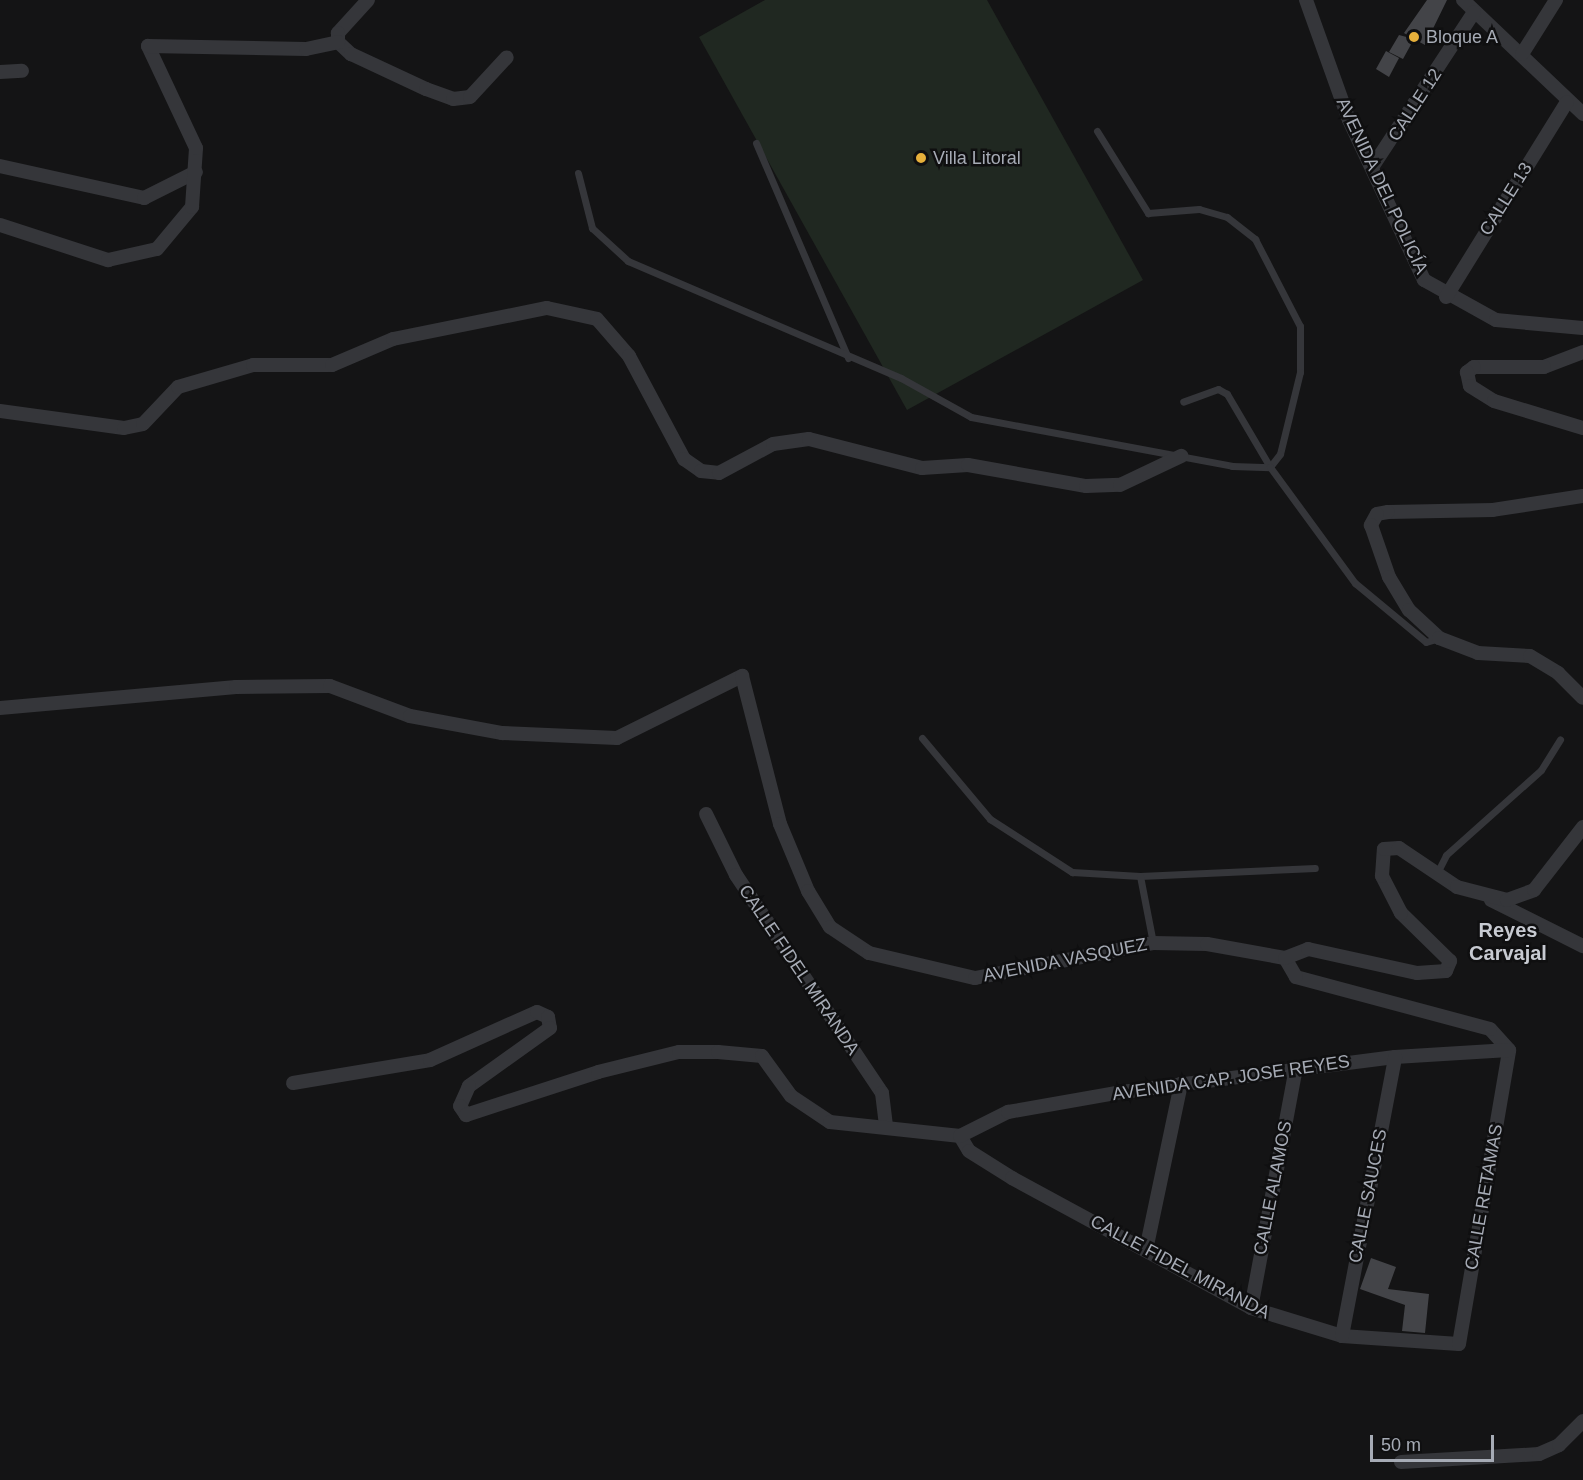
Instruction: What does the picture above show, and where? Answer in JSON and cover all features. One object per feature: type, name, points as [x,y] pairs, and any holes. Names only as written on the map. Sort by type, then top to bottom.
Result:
[{"type":"street","points":[[368,0],[338,33],[338,42],[351,54],[453,99],[481,91],[507,57]]},
{"type":"street","name":"AVENIDA DEL POLICÍA","points":[[1306,0],[1349,120],[1373,166],[1424,280],[1446,297],[1496,320],[1580,328]]},
{"type":"street","points":[[1463,0],[1521,54],[1566,102],[1583,114]]},
{"type":"street","points":[[1521,54],[1556,0]]},
{"type":"street","name":"CALLE 12","points":[[1373,166],[1474,12]]},
{"type":"street","points":[[0,225],[76,252],[125,258],[157,249],[180,226],[192,207],[196,172],[192,131],[153,66],[147,52],[151,44],[306,49],[338,42]]},
{"type":"street","points":[[0,72],[22,71]]},
{"type":"street","name":"CALLE 13","points":[[1446,297],[1566,102]]},
{"type":"street","points":[[0,166],[144,198],[196,172]]},
{"type":"street","points":[[0,411],[124,428],[143,424],[178,387],[253,365],[332,365],[393,339],[546,308],[597,319],[630,356],[684,459],[700,471],[719,472],[773,444],[809,439],[922,468],[968,465],[1086,486],[1120,485],[1181,456]]},
{"type":"street","points":[[1580,328],[1583,314]]},
{"type":"street","points":[[1583,352],[1544,367],[1467,372],[1470,386],[1494,401],[1583,428]]},
{"type":"street","points":[[1583,496],[1493,510],[1377,514],[1371,525],[1389,577],[1409,610],[1439,638],[1478,653],[1530,656],[1558,673],[1583,698]]},
{"type":"street","name":"AVENIDA VASQUEZ","points":[[0,708],[236,687],[330,686],[410,716],[502,733],[617,738],[742,676],[780,825],[808,891],[830,927],[869,953],[975,978],[1153,943],[1207,944],[1285,958]]},
{"type":"street","name":"CALLE FIDEL MIRANDA","points":[[706,814],[736,875],[882,1093],[886,1126]]},
{"type":"street","points":[[1490,899],[1522,898],[1534,890],[1583,827]]},
{"type":"street","points":[[1509,1050],[1490,1029],[1296,977],[1285,958],[1308,949],[1417,973],[1446,971],[1449,961],[1401,913],[1382,876],[1380,858],[1384,849],[1400,848],[1437,873],[1583,946]]},
{"type":"street","points":[[293,1083],[430,1060],[537,1012],[548,1017],[550,1028],[469,1086],[460,1106],[466,1115],[598,1072],[679,1052],[718,1052],[762,1056],[791,1096],[830,1122],[886,1126],[960,1136]]},
{"type":"street","name":"AVENIDA CAP. JOSE REYES","points":[[960,1136],[1008,1112],[1181,1084],[1395,1057],[1509,1050]]},
{"type":"street","name":"CALLE RETAMAS","points":[[1459,1344],[1509,1050]]},
{"type":"street","name":"CALLE SAUCES","points":[[1342,1336],[1395,1057]]},
{"type":"street","name":"CALLE ALAMOS","points":[[1251,1308],[1296,1068]]},
{"type":"street","points":[[1146,1250],[1181,1084]]},
{"type":"street","name":"CALLE FIDEL MIRANDA","points":[[960,1136],[969,1151],[1251,1308],[1342,1336],[1459,1344]]},
{"type":"street","points":[[1401,1462],[1539,1454],[1559,1445],[1583,1421]]},
{"type":"lane","points":[[578,173],[592,228],[628,261],[848,358],[901,378],[971,417],[1252,469],[1270,467],[1280,454],[1300,372],[1300,326],[1274,270],[1255,239],[1227,217],[1199,209],[1148,213],[1097,131]]},
{"type":"lane","points":[[756,143],[848,358]]},
{"type":"lane","points":[[1183,402],[1218,389],[1227,394],[1270,467],[1355,583],[1426,642],[1439,638]]},
{"type":"lane","points":[[922,738],[990,819],[1053,864],[1072,872],[1140,876],[1316,868]]},
{"type":"lane","points":[[1437,873],[1446,855],[1541,771],[1560,740]]},
{"type":"lane","points":[[1140,876],[1153,943]]},
{"type":"shaded area","name":"Villa Litoral","points":[[765,0],[987,0],[1143,280],[907,410],[699,37]]},
{"type":"building","points":[[1427,0],[1447,0],[1425,45],[1404,33]]},
{"type":"building","points":[[1399,35],[1414,39],[1403,59],[1389,52]]},
{"type":"building","points":[[1386,51],[1399,58],[1389,77],[1376,69]]},
{"type":"building","points":[[1371,1258],[1396,1267],[1388,1289],[1429,1294],[1425,1333],[1402,1331],[1405,1305],[1360,1289]]},
{"type":"place","name":"Bloque A","points":[[1414,37]]},
{"type":"place","name":"Villa Litoral","points":[[921,158]]},
{"type":"district","name":"Reyes Carvajal","points":[[1508,942]]}]
